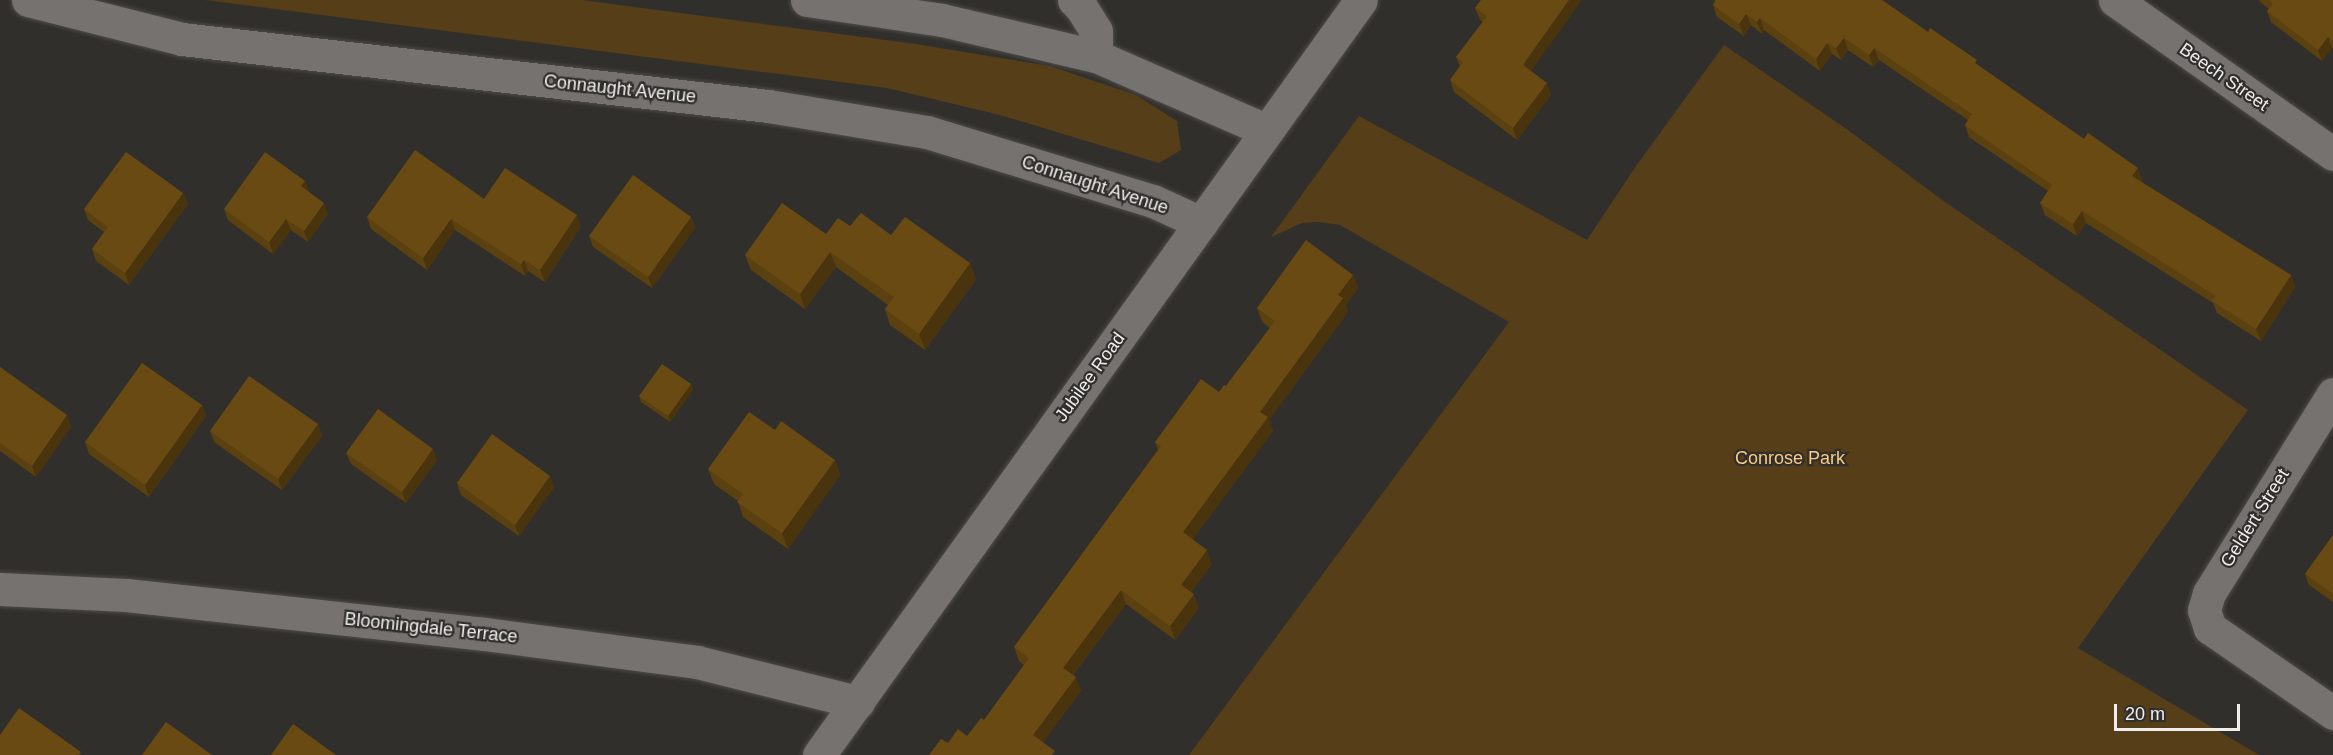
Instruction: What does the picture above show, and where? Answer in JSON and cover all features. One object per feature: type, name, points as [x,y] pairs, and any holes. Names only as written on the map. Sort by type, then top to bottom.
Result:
[{"type":"street","name":"Connaught Avenue","points":[[28,0],[182,39],[768,106],[927,132],[1153,201],[1201,223]]},
{"type":"street","points":[[807,0],[942,20],[1096,56],[1265,130]]},
{"type":"street","points":[[1074,0],[1096,31],[1096,56]]},
{"type":"street","name":"Jubilee Road","points":[[819,755],[1201,223],[1265,130],[1361,0]]},
{"type":"street","name":"Beech Street","points":[[2115,0],[2333,154]]},
{"type":"street","name":"Geldert Street","points":[[2333,394],[2209,593],[2204,610],[2210,628],[2333,713]]},
{"type":"street","name":"Bloomingdale Terrace","points":[[0,589],[126,595],[497,635],[697,662],[858,702]]},
{"type":"green space","points":[[205,0],[582,0],[916,44],[1050,66],[1136,95],[1177,121],[1181,150],[1159,163],[1000,115],[887,88]]},
{"type":"green space","name":"Conrose Park","points":[[1724,45],[1848,130],[1945,202],[2248,410],[2078,648],[2259,755],[1189,755],[1509,322],[1340,225],[1318,222],[1302,223],[1271,237],[1359,116],[1587,240],[1636,166]]},
{"type":"building","points":[[1481,0],[1569,0],[1523,65],[1547,83],[1513,128],[1450,80],[1463,62],[1456,57],[1487,16],[1475,8]]},
{"type":"building","points":[[1716,0],[1882,0],[1928,32],[1930,28],[1977,60],[1975,63],[2084,139],[2088,133],[2138,168],[2132,176],[2291,275],[2256,329],[2212,301],[2216,296],[2082,211],[2073,224],[2040,203],[2052,185],[1965,125],[1972,114],[1874,48],[1869,55],[1844,38],[1836,48],[1827,43],[1816,59],[1760,18],[1757,22],[1746,14],[1739,24],[1713,5]]},
{"type":"building","points":[[2269,0],[2333,0],[2333,40],[2328,37],[2318,50],[2267,11],[2273,4]]},
{"type":"building","points":[[415,150],[484,199],[505,168],[577,215],[540,270],[524,260],[521,264],[451,219],[423,258],[367,217]]},
{"type":"building","points":[[126,152],[183,193],[125,273],[92,249],[108,227],[84,209]]},
{"type":"building","points":[[265,152],[305,181],[301,186],[324,203],[304,231],[286,219],[269,242],[224,209]]},
{"type":"building","points":[[633,175],[691,217],[648,277],[589,236]]},
{"type":"building","points":[[782,203],[826,234],[838,218],[850,226],[861,213],[891,235],[905,217],[970,263],[919,334],[885,309],[894,297],[830,252],[800,294],[745,255]]},
{"type":"building","points":[[1306,240],[1353,275],[1338,295],[1343,298],[1260,412],[1268,417],[1183,532],[1207,550],[1181,585],[1194,594],[1170,626],[1121,590],[1063,668],[1076,677],[1033,735],[1055,751],[1052,755],[929,755],[941,739],[948,743],[958,729],[967,736],[981,718],[984,720],[1029,658],[1014,647],[1161,446],[1155,442],[1201,379],[1219,392],[1275,321],[1257,308]]},
{"type":"building","points":[[142,363],[202,405],[145,485],[85,442]]},
{"type":"building","points":[[662,364],[691,384],[668,416],[639,396]]},
{"type":"building","points":[[0,367],[67,415],[32,466],[0,443]]},
{"type":"building","points":[[249,376],[318,424],[278,479],[210,431]]},
{"type":"building","points":[[378,409],[433,449],[402,492],[346,453]]},
{"type":"building","points":[[749,412],[775,430],[781,421],[835,460],[782,533],[737,502],[743,494],[708,469]]},
{"type":"building","points":[[492,434],[550,476],[515,525],[457,483]]},
{"type":"building","points":[[2333,535],[2333,594],[2305,574]]},
{"type":"building","points":[[19,708],[81,752],[79,755],[0,755],[0,735]]},
{"type":"building","points":[[166,722],[212,755],[142,755]]},
{"type":"building","points":[[293,724],[336,755],[271,755]]}]
